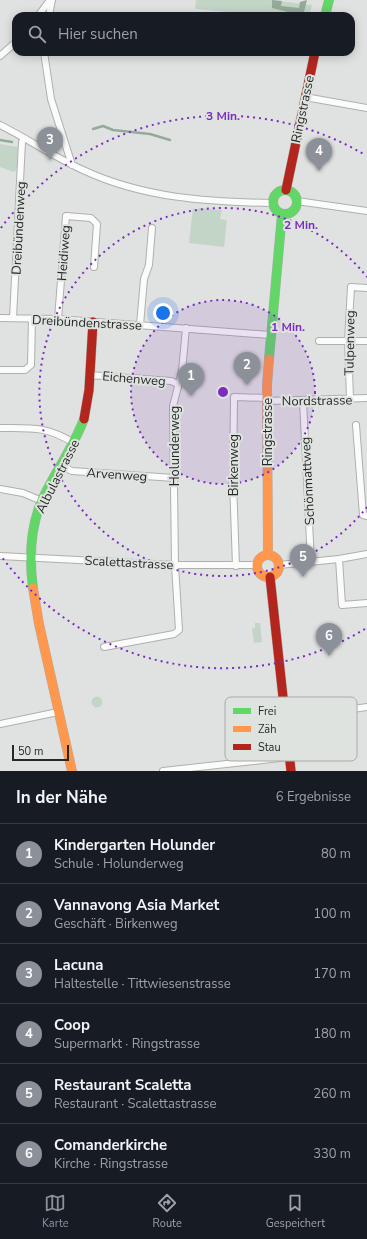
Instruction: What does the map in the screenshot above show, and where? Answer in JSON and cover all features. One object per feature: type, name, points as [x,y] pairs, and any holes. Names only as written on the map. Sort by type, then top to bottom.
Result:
[{"type":"main road","points":[[326,12],[329,0]]},
{"type":"main road","name":"Ringstrasse","points":[[286,190],[314,56]]},
{"type":"main road","points":[[286,190],[294,194],[297,201],[296,206],[291,213],[282,214],[276,210],[273,203],[278,192],[286,190]]},
{"type":"main road","name":"Ringstrasse","points":[[268,555],[267,400],[270,335],[282,214]]},
{"type":"main road","name":"Albulastrasse","points":[[72,771],[33,602],[31,558],[34,527],[42,501],[74,443],[86,409],[93,322]]},
{"type":"main road","points":[[268,555],[272,556],[279,565],[276,574],[270,577],[264,575],[257,565],[260,558],[268,555]]},
{"type":"main road","points":[[270,577],[282,697]]},
{"type":"main road","points":[[290,761],[291,771]]},
{"type":"street","points":[[41,12],[51,0]]},
{"type":"street","points":[[50,12],[51,0]]},
{"type":"street","points":[[0,56],[12,46]]},
{"type":"street","points":[[45,56],[51,99],[72,165]]},
{"type":"street","points":[[305,97],[367,108]]},
{"type":"street","points":[[0,125],[72,165],[127,187],[180,198],[236,203],[273,203]]},
{"type":"street","name":"Dreibündenweg","points":[[13,318],[22,142],[24,138]]},
{"type":"street","points":[[297,201],[367,211]]},
{"type":"street","name":"Heidiweg","points":[[58,319],[66,216],[91,218],[97,224],[94,267]]},
{"type":"street","points":[[140,325],[144,279],[149,264],[152,228]]},
{"type":"street","name":"Tulpenweg","points":[[350,399],[348,341],[351,287],[367,288]]},
{"type":"street","name":"Dreibündenstrasse","points":[[0,318],[58,319],[270,335]]},
{"type":"street","points":[[0,370],[25,370],[31,365],[32,319]]},
{"type":"street","name":"Holunderweg","points":[[104,647],[174,634],[179,630],[175,565],[173,406],[183,361],[186,328]]},
{"type":"street","points":[[319,341],[367,341]]},
{"type":"street","name":"Eichenweg","points":[[89,375],[171,381],[178,384]]},
{"type":"street","name":"Birkenweg","points":[[236,566],[233,481],[234,397],[267,400]]},
{"type":"street","name":"Nordstrasse","points":[[267,400],[303,401],[367,398]]},
{"type":"street","name":"Schönmattweg","points":[[303,401],[311,562]]},
{"type":"street","points":[[356,425],[363,515],[367,516]]},
{"type":"street","points":[[0,428],[42,428],[54,432],[74,443]]},
{"type":"street","name":"Arvenweg","points":[[62,466],[72,471],[174,478]]},
{"type":"street","points":[[0,489],[23,493],[42,501]]},
{"type":"street","points":[[279,565],[339,559],[367,554]]},
{"type":"street","name":"Scalettastrasse","points":[[0,556],[175,565],[257,565]]},
{"type":"street","points":[[339,559],[342,605],[367,603]]},
{"type":"street","points":[[357,708],[367,707]]},
{"type":"street","points":[[0,724],[58,712]]},
{"type":"street","points":[[163,771],[247,761]]},
{"type":"shaded area","points":[[196,0],[270,0],[312,5],[310,12],[228,12],[195,9]]},
{"type":"shaded area","points":[[272,0],[282,1],[281,6],[299,8],[300,2],[307,0],[304,12],[288,12],[272,8]]},
{"type":"shaded area","points":[[0,144],[18,147],[17,169],[14,172],[0,167]]},
{"type":"shaded area","points":[[193,208],[195,210],[199,208],[222,210],[220,219],[227,220],[224,247],[189,243]]},
{"type":"shaded area","points":[[255,623],[260,623],[262,642],[254,643],[252,629],[255,628]]},
{"type":"shaded area","points":[[97,696],[101,698],[103,702],[101,706],[97,708],[93,706],[91,702],[93,698]]},
{"type":"waterway","points":[[93,129],[103,126],[113,130],[150,134],[170,140]]},
{"type":"waterway","points":[[0,140],[12,142]]},
{"type":"traffic: fast","points":[[326,12],[329,0]]},
{"type":"traffic: fast","points":[[285,190],[294,193],[297,202],[294,211],[285,214],[276,211],[273,202],[276,193],[285,190]]},
{"type":"traffic: fast","points":[[269,359],[282,214]]},
{"type":"traffic: fast","points":[[33,588],[31,554],[33,532],[38,511],[42,500],[75,440],[84,419]]},
{"type":"traffic: slow","points":[[268,555],[267,385],[269,359]]},
{"type":"traffic: slow","points":[[268,555],[272,556],[278,562],[279,566],[278,570],[272,576],[268,577],[264,576],[258,570],[257,566],[258,562],[264,556],[268,555]]},
{"type":"traffic: slow","points":[[33,588],[39,624],[72,771]]},
{"type":"traffic: jam","points":[[286,190],[314,56]]},
{"type":"traffic: jam","points":[[84,419],[89,390],[93,322]]},
{"type":"traffic: jam","points":[[270,577],[283,697]]},
{"type":"traffic: jam","points":[[290,761],[291,771]]},
{"type":"place","name":"Lacuna","points":[[50,160]]},
{"type":"place","name":"Coop","points":[[319,171]]},
{"type":"place","name":"Vannavong Asia Market","points":[[247,385]]},
{"type":"place","name":"Kindergarten Holunder","points":[[191,396]]},
{"type":"place","name":"Restaurant Scaletta","points":[[303,577]]},
{"type":"place","name":"Comanderkirche","points":[[329,656]]}]
